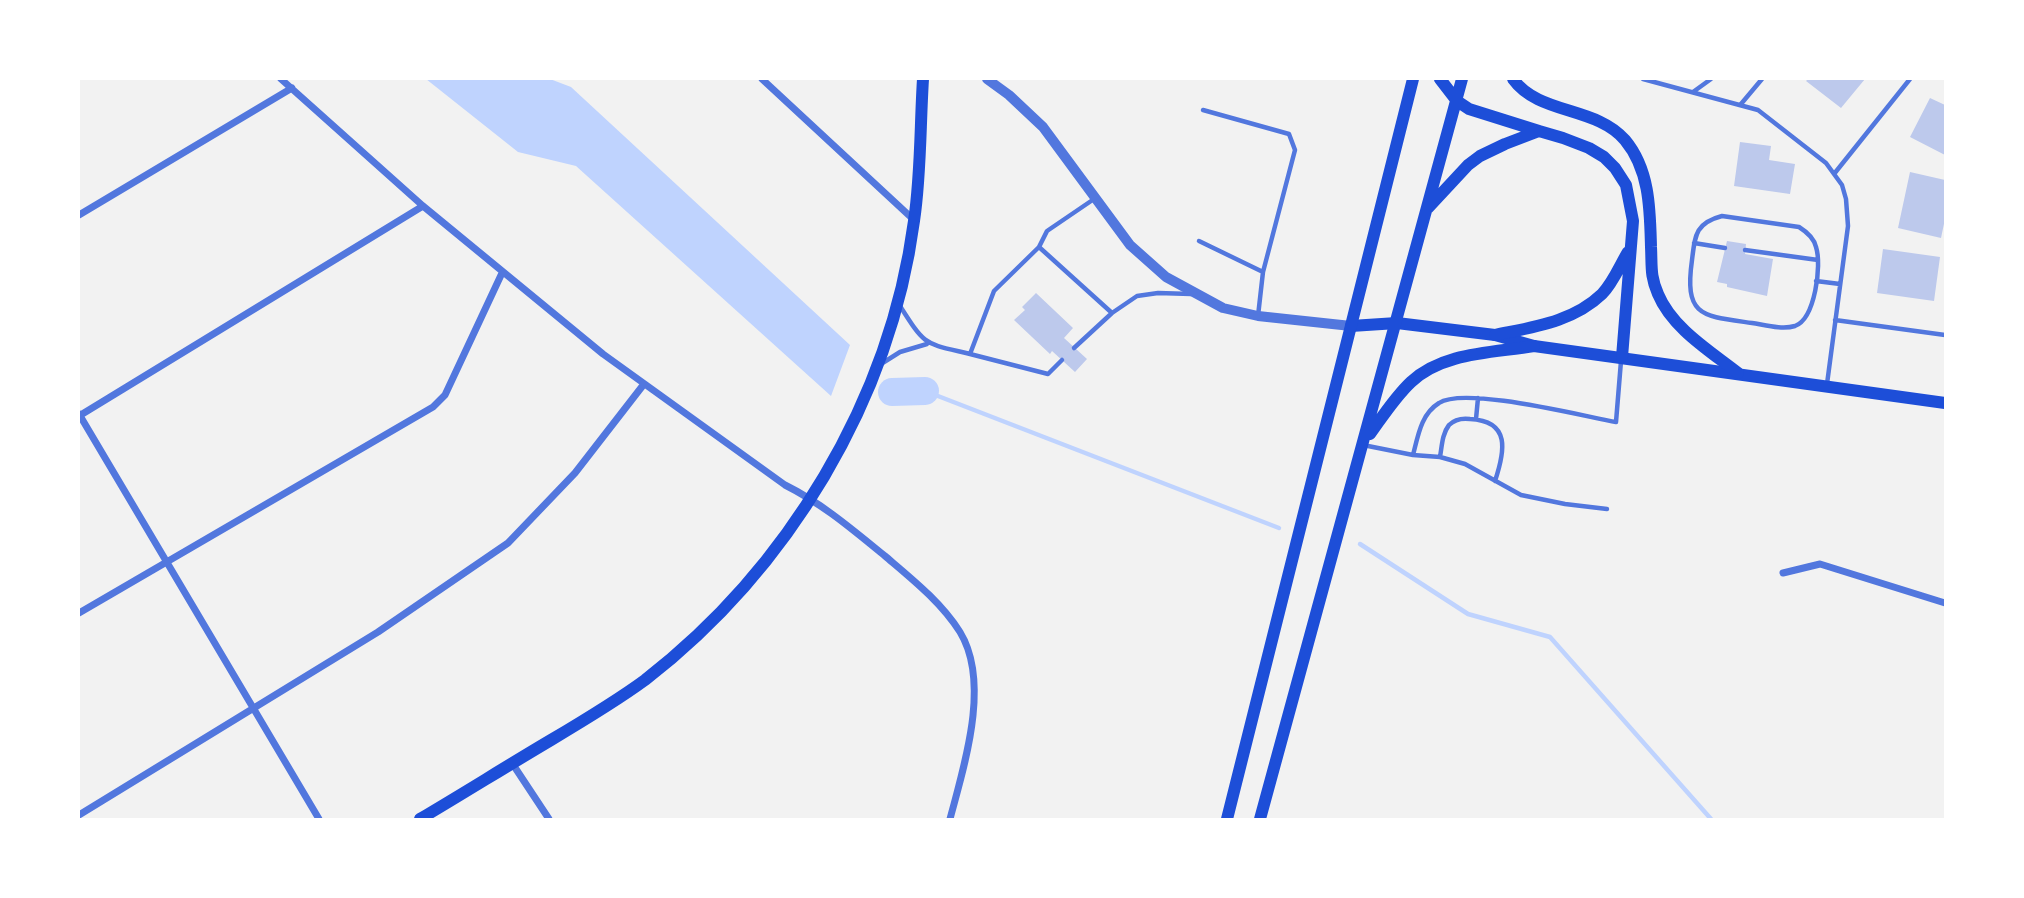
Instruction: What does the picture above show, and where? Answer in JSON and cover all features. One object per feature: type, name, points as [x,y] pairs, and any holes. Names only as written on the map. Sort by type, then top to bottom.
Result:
[{"type":"main road","points":[[420,819],[644,680],[737,594],[780,542],[810,498],[829,470],[850,429],[878,366],[898,303],[915,220],[923,79]]},
{"type":"main road","points":[[1227,819],[1413,79]]},
{"type":"main road","points":[[1440,79],[1457,101],[1469,109],[1589,148],[1615,168],[1626,185],[1633,222],[1622,357]]},
{"type":"main road","points":[[1260,819],[1462,79]]},
{"type":"main road","points":[[1513,79],[1548,105],[1576,112],[1605,124],[1624,138],[1639,161],[1648,190],[1650,274],[1659,297],[1692,337],[1738,373]]},
{"type":"main road","points":[[1426,211],[1468,165],[1480,156],[1539,131]]},
{"type":"main road","points":[[1495,335],[1556,323],[1590,303],[1603,293],[1630,249]]},
{"type":"main road","points":[[1351,326],[1397,323],[1495,335],[1534,346],[1945,403]]},
{"type":"main road","points":[[1364,444],[1391,404],[1412,381],[1434,367],[1456,358],[1534,346]]},
{"type":"street","points":[[281,79],[423,206],[603,354],[785,485],[833,514],[914,581],[943,609],[961,633],[971,659],[974,687],[967,755],[950,819]]},
{"type":"street","points":[[762,79],[915,220]]},
{"type":"street","points":[[987,79],[1009,95],[1043,127],[1130,245],[1166,277],[1223,308],[1258,316],[1351,326]]},
{"type":"street","points":[[79,215],[292,88]]},
{"type":"street","points":[[319,819],[79,415],[423,206]]},
{"type":"street","points":[[79,613],[433,407],[445,395],[502,272]]},
{"type":"street","points":[[79,815],[378,632],[508,543],[575,473],[644,384]]},
{"type":"street","points":[[1783,573],[1820,564],[1945,603]]},
{"type":"street","points":[[512,763],[549,819]]},
{"type":"lane","points":[[1643,79],[1758,110],[1825,163],[1842,185],[1848,211],[1826,385]]},
{"type":"lane","points":[[1692,92],[1711,79]]},
{"type":"lane","points":[[1741,104],[1762,79]]},
{"type":"lane","points":[[1834,174],[1910,79]]},
{"type":"lane","points":[[1203,110],[1289,134],[1295,150],[1263,272],[1258,316]]},
{"type":"lane","points":[[970,354],[994,291],[1039,247],[1047,231],[1096,197]]},
{"type":"lane","points":[[1722,216],[1799,227],[1809,234],[1816,245],[1818,261],[1812,303],[1807,317],[1796,326],[1782,327],[1713,318],[1699,311],[1691,299],[1689,285],[1694,243],[1698,230],[1709,220],[1722,216]]},
{"type":"lane","points":[[1199,241],[1263,272]]},
{"type":"lane","points":[[1694,243],[1726,247]]},
{"type":"lane","points":[[1039,247],[1112,313]]},
{"type":"lane","points":[[1745,250],[1818,261]]},
{"type":"lane","points":[[1815,281],[1840,284]]},
{"type":"lane","points":[[1074,348],[1112,313],[1137,296],[1158,293],[1196,295]]},
{"type":"lane","points":[[898,303],[916,333],[928,344],[1048,374],[1062,360]]},
{"type":"lane","points":[[1835,320],[1945,335]]},
{"type":"lane","points":[[878,366],[900,352],[928,344]]},
{"type":"lane","points":[[1413,455],[1422,422],[1429,411],[1441,401],[1463,397],[1616,422],[1622,357]]},
{"type":"lane","points":[[1476,419],[1478,398]]},
{"type":"lane","points":[[1440,457],[1443,437],[1454,420],[1487,421],[1496,426],[1501,435],[1502,456],[1495,481]]},
{"type":"lane","points":[[1364,444],[1465,464],[1521,495],[1544,501],[1607,509]]},
{"type":"water","points":[[426,79],[550,79],[571,87],[850,345],[831,396],[576,166],[518,152]]},
{"type":"building","points":[[1865,79],[1841,108],[1806,81]]},
{"type":"building","points":[[1930,98],[1945,105],[1945,155],[1910,137]]},
{"type":"building","points":[[1740,142],[1771,146],[1769,160],[1795,164],[1790,194],[1734,186]]},
{"type":"building","points":[[1910,172],[1945,180],[1945,219],[1941,238],[1898,228]]},
{"type":"building","points":[[1727,241],[1746,244],[1745,254],[1773,259],[1767,296],[1727,287],[1727,284],[1717,282]]},
{"type":"building","points":[[1883,249],[1940,257],[1934,301],[1877,293]]},
{"type":"building","points":[[1036,293],[1073,328],[1064,338],[1087,359],[1075,372],[1052,351],[1050,354],[1014,320],[1025,310],[1022,307]]},
{"type":"waterway","points":[[925,391],[1279,528]]},
{"type":"waterway","points":[[892,392],[925,391]]},
{"type":"waterway","points":[[1360,544],[1468,614],[1550,637],[1711,819]]}]
